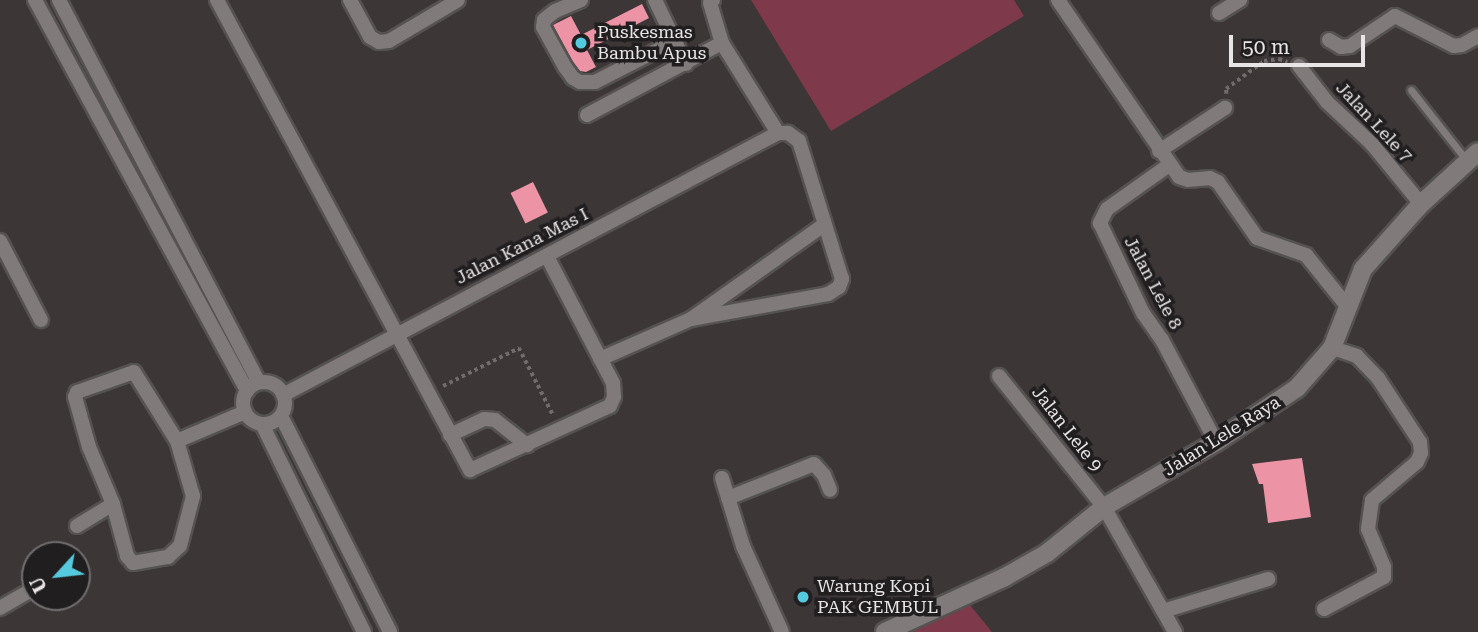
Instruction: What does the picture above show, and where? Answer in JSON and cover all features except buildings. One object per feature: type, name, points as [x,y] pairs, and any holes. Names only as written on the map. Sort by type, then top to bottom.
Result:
[{"type":"street","points":[[35,0],[253,386]]},
{"type":"street","points":[[59,0],[253,386]]},
{"type":"street","points":[[217,0],[470,470],[610,406],[614,397],[613,383],[547,256]]},
{"type":"street","points":[[350,0],[370,37],[379,42],[389,41],[458,0]]},
{"type":"street","points":[[581,0],[555,11],[544,20],[543,27],[573,78],[586,83],[603,78],[673,42]]},
{"type":"street","points":[[655,0],[673,42],[686,64]]},
{"type":"street","points":[[691,319],[828,294],[839,287],[842,279],[799,141],[788,133],[778,133],[722,43],[710,3],[713,0]]},
{"type":"street","points":[[1058,0],[1179,177],[1188,180],[1210,178],[1218,182],[1257,238],[1306,255],[1346,305]]},
{"type":"street","points":[[1219,13],[1240,0]]},
{"type":"street","points":[[1329,40],[1341,47],[1350,46],[1395,16],[1454,46],[1462,45],[1478,36]]},
{"type":"street","points":[[587,115],[722,43]]},
{"type":"street","name":"Jalan Lele 7","points":[[1299,66],[1327,102],[1372,144],[1421,204]]},
{"type":"street","points":[[603,78],[616,100]]},
{"type":"street","points":[[1159,151],[1225,108]]},
{"type":"street","name":"Jalan Kana Mas I","points":[[283,395],[397,332],[778,133]]},
{"type":"street","name":"Jalan Lele Raya","points":[[885,632],[1005,577],[1047,553],[1104,507],[1216,442],[1297,388],[1332,348],[1346,305],[1363,269],[1421,204],[1473,157]]},
{"type":"street","name":"Jalan Lele 8","points":[[1169,165],[1107,209],[1100,223],[1143,313],[1162,340],[1216,442]]},
{"type":"street","points":[[600,359],[691,319],[824,225]]},
{"type":"street","points":[[0,241],[41,320]]},
{"type":"street","points":[[1324,609],[1384,577],[1384,567],[1368,529],[1372,500],[1417,462],[1421,453],[1420,442],[1378,378],[1357,356],[1332,348]]},
{"type":"street","points":[[134,372],[177,441],[193,496],[180,546],[168,557],[133,563],[127,556],[113,504],[89,447],[75,397],[77,392],[134,372]]},
{"type":"street","name":"Jalan Lele 9","points":[[999,376],[1104,507],[1175,632]]},
{"type":"street","points":[[253,386],[273,384],[283,395],[281,416],[390,632]]},
{"type":"street","points":[[253,386],[243,404],[244,412],[249,418],[269,424],[281,416]]},
{"type":"street","points":[[177,441],[244,412]]},
{"type":"street","points":[[450,435],[485,419],[495,420],[527,444]]},
{"type":"street","points":[[262,424],[364,632]]},
{"type":"street","points":[[728,498],[814,464],[824,475],[830,490]]},
{"type":"street","points":[[722,478],[743,546],[782,632]]},
{"type":"street","points":[[77,526],[113,504]]},
{"type":"street","points":[[1163,611],[1268,579]]},
{"type":"street","points":[[0,608],[21,596]]},
{"type":"lane","points":[[1411,90],[1473,157]]},
{"type":"path","points":[[1225,108],[1226,89],[1264,61],[1279,59],[1299,66]]},
{"type":"path","points":[[429,394],[519,348],[560,429]]},
{"type":"shaded area","points":[[751,0],[1014,0],[1024,16],[831,131]]},
{"type":"shaded area","points":[[970,605],[992,632],[910,632]]},
{"type":"place","name":"Puskesmas Bambu Apus","points":[[581,43]]},
{"type":"place","name":"Warung Kopi PAK GEMBUL","points":[[803,597]]}]
